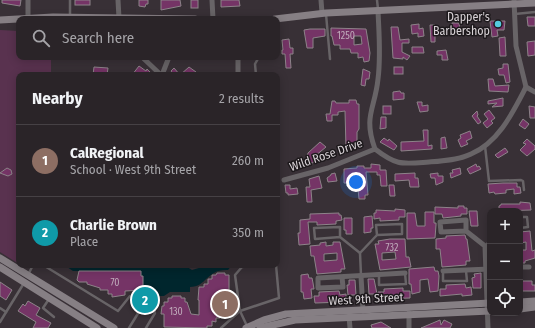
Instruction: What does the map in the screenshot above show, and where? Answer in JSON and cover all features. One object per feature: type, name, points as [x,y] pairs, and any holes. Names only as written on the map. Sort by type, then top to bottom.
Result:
[{"type":"main road","points":[[280,18],[324,13],[535,3]]},
{"type":"main road","points":[[0,20],[16,19]]},
{"type":"main road","points":[[0,258],[114,328]]},
{"type":"main road","points":[[0,267],[97,328]]},
{"type":"main road","points":[[523,302],[535,301]]},
{"type":"main road","name":"West 9th Street","points":[[260,328],[295,320],[349,314],[487,307]]},
{"type":"main road","points":[[523,308],[535,308]]},
{"type":"main road","name":"West 9th Street","points":[[247,328],[264,320],[286,314],[349,314]]},
{"type":"street","points":[[28,0],[28,16]]},
{"type":"street","points":[[118,0],[119,16]]},
{"type":"street","points":[[212,0],[212,16]]},
{"type":"street","points":[[321,0],[324,13]]},
{"type":"street","points":[[514,3],[516,46],[526,87],[535,92]]},
{"type":"street","name":"Wild Rose Drive","points":[[378,11],[380,46],[378,80],[370,115],[369,133],[375,149],[390,160],[405,164],[452,159],[471,154],[485,145],[503,128],[526,87]]},
{"type":"street","points":[[145,60],[159,72]]},
{"type":"street","points":[[163,72],[168,60]]},
{"type":"street","points":[[238,60],[238,72]]},
{"type":"street","name":"Wild Rose Drive","points":[[284,180],[328,168],[375,149]]},
{"type":"street","points":[[466,231],[466,220],[440,222],[440,232],[466,231],[485,246],[487,261]]},
{"type":"street","points":[[523,267],[529,267]]},
{"type":"street","points":[[443,271],[487,269]]},
{"type":"street","points":[[342,277],[343,287],[318,288],[318,278],[405,273]]},
{"type":"street","points":[[361,276],[363,313]]},
{"type":"street","points":[[409,312],[409,328]]},
{"type":"street","points":[[349,314],[350,328]]},
{"type":"street","points":[[488,316],[488,328]]},
{"type":"lane","points":[[70,0],[70,16]]},
{"type":"lane","points":[[378,0],[378,11]]},
{"type":"lane","points":[[515,14],[535,12]]},
{"type":"lane","points":[[324,13],[330,59]]},
{"type":"lane","points":[[255,72],[254,64],[257,60]]},
{"type":"lane","points":[[485,145],[489,181],[520,180],[523,181],[524,190]]},
{"type":"lane","points":[[523,217],[528,217],[528,227],[523,228]]},
{"type":"lane","points":[[361,276],[360,253],[377,235],[402,234],[402,224],[376,225],[377,235]]},
{"type":"lane","points":[[340,237],[340,227],[314,228],[315,239],[340,237],[360,253]]},
{"type":"lane","points":[[0,322],[32,268]]},
{"type":"lane","points":[[47,268],[118,311],[130,296],[138,298]]},
{"type":"lane","points":[[241,268],[235,275],[240,311],[247,328]]},
{"type":"lane","points":[[221,328],[240,311],[279,298],[276,268]]},
{"type":"lane","points":[[443,271],[443,281],[467,281],[466,270]]},
{"type":"lane","points":[[379,275],[379,285],[406,284],[405,273]]},
{"type":"lane","points":[[138,298],[143,293],[148,294],[152,300],[149,306]]},
{"type":"lane","points":[[50,298],[43,308],[54,318]]},
{"type":"lane","points":[[138,298],[138,302],[142,306],[149,306],[154,309],[155,313],[146,328]]},
{"type":"lane","points":[[129,328],[142,306]]},
{"type":"lane","points":[[0,308],[6,312]]},
{"type":"shaded area","points":[[0,30],[16,31],[16,60],[51,60],[51,72],[16,72],[16,262],[0,252]]},
{"type":"water","points":[[68,268],[189,268],[192,270],[199,268],[230,268],[228,270],[215,272],[200,284],[190,287],[190,292],[170,292],[164,296],[158,296],[153,289],[143,289],[143,278],[141,277],[141,272],[73,271]]},
{"type":"building","points":[[2,0],[21,0],[20,6],[2,3]]},
{"type":"building","points":[[75,0],[90,0],[90,5],[75,5]]},
{"type":"building","points":[[139,0],[148,0],[148,4],[146,4],[145,7],[139,6]]},
{"type":"building","points":[[161,0],[180,0],[181,6],[161,10]]},
{"type":"building","points":[[191,0],[198,0],[198,8],[191,8]]},
{"type":"building","points":[[221,0],[239,0],[240,6],[221,7]]},
{"type":"building","points":[[527,17],[535,17],[535,26],[528,26]]},
{"type":"building","points":[[490,21],[505,21],[504,30],[497,30],[498,36],[492,37]]},
{"type":"building","points":[[452,23],[459,23],[460,30],[452,30]]},
{"type":"building","points":[[419,24],[419,29],[423,28],[424,36],[418,37],[418,33],[412,34],[411,25]]},
{"type":"building","points":[[430,25],[435,25],[435,27],[438,27],[438,35],[435,35],[435,42],[431,42]]},
{"type":"building","points":[[391,27],[398,27],[400,40],[409,39],[409,43],[402,43],[402,52],[410,56],[407,60],[403,57],[403,59],[393,58]]},
{"type":"building","points":[[331,28],[366,29],[370,53],[369,61],[364,62],[363,57],[358,58],[358,53],[351,53],[350,49],[340,49],[340,45],[334,45],[331,36]],"holes":[[[354,36],[361,36],[362,44],[354,45]]]},
{"type":"building","points":[[325,29],[325,36],[313,38],[313,48],[307,48],[304,30]]},
{"type":"building","points":[[505,37],[506,56],[500,56],[499,38]]},
{"type":"building","points":[[289,39],[290,48],[293,48],[293,54],[290,54],[291,68],[286,68],[285,54],[282,54],[282,40]]},
{"type":"building","points":[[535,41],[535,55],[528,56],[527,42]]},
{"type":"building","points":[[412,47],[423,47],[424,53],[412,53]]},
{"type":"building","points":[[446,50],[448,60],[442,60],[442,55],[437,55],[437,51]]},
{"type":"building","points":[[503,64],[508,64],[510,82],[506,83],[504,75],[499,75],[498,69],[503,68]]},
{"type":"building","points":[[139,66],[150,72],[134,72]]},
{"type":"building","points":[[94,67],[108,68],[107,72],[93,72]]},
{"type":"building","points":[[189,67],[196,72],[183,72]]},
{"type":"building","points":[[394,67],[403,67],[403,74],[394,74]]},
{"type":"building","points":[[174,68],[177,72],[172,72]]},
{"type":"building","points":[[363,69],[370,72],[369,79],[366,79],[365,86],[361,85]]},
{"type":"building","points":[[488,79],[493,79],[495,86],[509,85],[508,92],[489,91]]},
{"type":"building","points":[[400,91],[401,93],[404,93],[404,99],[393,100],[393,92]]},
{"type":"building","points":[[503,98],[503,106],[492,107],[497,103],[488,104],[488,101]]},
{"type":"building","points":[[349,100],[356,100],[357,104],[359,104],[359,129],[357,132],[357,146],[346,148],[345,111],[338,112],[338,115],[332,115],[332,121],[327,121],[326,114],[330,114],[332,101],[335,101],[336,103],[349,103]]},
{"type":"building","points":[[417,102],[422,102],[422,106],[428,105],[428,111],[420,112]]},
{"type":"building","points":[[383,106],[391,106],[391,114],[383,114]]},
{"type":"building","points":[[529,106],[535,107],[535,118],[530,118]]},
{"type":"building","points":[[489,110],[495,118],[491,121],[493,123],[487,128],[483,123],[488,119],[484,114]]},
{"type":"building","points":[[477,111],[477,116],[481,122],[478,124],[472,116]]},
{"type":"building","points":[[381,117],[386,117],[386,128],[380,129]]},
{"type":"building","points":[[523,119],[529,124],[525,129],[519,125]]},
{"type":"building","points":[[423,130],[428,130],[428,146],[432,145],[432,149],[401,151],[401,142],[424,141]]},
{"type":"building","points":[[470,131],[472,138],[466,141],[468,144],[461,147],[458,140],[461,138],[460,135]]},
{"type":"building","points":[[445,137],[447,148],[441,149],[441,138]]},
{"type":"building","points":[[384,138],[388,141],[389,139],[397,146],[394,150],[380,142]]},
{"type":"building","points":[[527,139],[535,146],[535,149],[527,156],[520,150],[526,144],[523,143]]},
{"type":"building","points":[[320,142],[326,147],[315,156],[313,163],[306,161],[308,153]]},
{"type":"building","points":[[505,148],[508,152],[498,158],[495,155]]},
{"type":"building","points":[[371,164],[380,165],[380,170],[386,170],[387,186],[381,186],[380,175],[377,175],[377,172],[366,172],[368,195],[365,195],[365,199],[359,199],[358,189],[351,190],[351,185],[347,186],[347,183],[344,183],[344,169],[357,168],[357,166],[371,168]]},
{"type":"building","points":[[476,164],[477,167],[479,166],[481,169],[470,174],[467,169]]},
{"type":"building","points":[[7,168],[11,170],[12,174],[8,176],[0,173]]},
{"type":"building","points":[[460,168],[461,174],[451,178],[450,173],[453,173],[452,170]]},
{"type":"building","points":[[335,173],[337,181],[328,182],[327,178],[331,174]]},
{"type":"building","points":[[415,173],[415,178],[418,178],[419,187],[410,187],[409,180],[395,181],[395,174]]},
{"type":"building","points":[[438,173],[438,176],[443,176],[443,182],[436,185],[435,178],[431,178],[430,174]]},
{"type":"building","points":[[319,176],[322,188],[311,190],[312,202],[307,202],[306,187],[310,187],[309,179]]},
{"type":"building","points":[[517,183],[517,187],[520,187],[521,193],[514,194],[514,189],[506,190],[506,193],[489,193],[488,184]]},
{"type":"building","points":[[285,185],[290,185],[290,189],[297,188],[298,194],[288,195],[288,193],[286,193]]},
{"type":"building","points":[[389,185],[394,185],[395,196],[390,196]]},
{"type":"building","points":[[520,202],[530,203],[531,210],[523,210],[523,208],[499,208],[501,204],[520,204]]},
{"type":"building","points":[[458,206],[464,206],[464,208],[467,208],[467,214],[443,218],[442,214],[435,214],[435,207],[458,208]]},
{"type":"building","points":[[395,209],[405,210],[405,217],[399,217],[399,220],[380,221],[380,218],[374,219],[374,213],[376,213],[376,210],[395,211]]},
{"type":"building","points":[[469,211],[477,211],[478,226],[471,226]]},
{"type":"building","points":[[425,212],[434,212],[434,223],[436,223],[435,238],[407,239],[407,213],[415,213],[417,226],[425,226]]},
{"type":"building","points":[[339,213],[342,220],[336,221],[336,224],[317,225],[317,222],[308,222],[310,244],[299,245],[298,233],[300,233],[300,220],[310,219],[310,214]]},
{"type":"building","points":[[372,216],[373,228],[371,228],[371,232],[364,233],[364,217]]},
{"type":"building","points":[[344,218],[352,218],[352,234],[346,234],[346,230],[344,230]]},
{"type":"building","points":[[530,231],[532,251],[535,250],[535,258],[525,261],[525,263],[523,263],[523,250],[526,250],[526,242],[523,242],[523,232]]},
{"type":"building","points":[[465,235],[467,239],[470,261],[466,261],[466,265],[442,267],[440,249],[436,249],[436,239],[446,238],[446,236]]},
{"type":"building","points":[[405,239],[406,257],[409,257],[411,267],[380,270],[375,244],[379,244],[378,241]],"holes":[[[395,252],[396,259],[382,260],[382,253]]]},
{"type":"building","points":[[326,242],[326,246],[333,245],[333,242],[340,242],[345,269],[341,269],[341,272],[317,274],[314,256],[311,256],[310,246],[320,245],[320,243]],"holes":[[[337,253],[337,260],[324,261],[324,254]]]},
{"type":"building","points":[[434,267],[435,271],[438,271],[439,276],[438,291],[430,292],[428,279],[420,280],[420,292],[412,294],[411,284],[409,284],[409,269]]},
{"type":"building","points":[[79,271],[141,271],[141,276],[143,276],[143,290],[125,291],[125,295],[112,297],[112,294],[108,294],[108,290],[100,290],[100,288],[87,284],[87,282],[79,282],[77,280]]},
{"type":"building","points":[[217,273],[225,273],[225,275],[229,275],[229,292],[231,292],[229,309],[225,309],[225,313],[221,313],[220,318],[216,318],[216,322],[212,321],[212,326],[207,326],[207,328],[164,327],[164,314],[161,314],[164,302],[168,302],[168,298],[172,298],[172,296],[181,296],[181,298],[185,298],[185,302],[187,302],[191,314],[199,315],[199,287],[204,287],[204,284],[208,284],[208,279],[212,279],[212,275],[216,275]]},
{"type":"building","points":[[481,273],[481,288],[473,288],[472,278],[475,277],[474,274]]},
{"type":"building","points":[[308,274],[309,278],[312,278],[314,289],[311,289],[312,298],[304,299],[303,292],[301,292],[301,275]]},
{"type":"building","points":[[368,279],[374,279],[377,294],[369,294]]},
{"type":"building","points":[[349,280],[355,280],[356,295],[348,295],[347,285],[349,285]]},
{"type":"building","points":[[523,281],[532,281],[532,285],[535,285],[535,291],[523,291]]},
{"type":"building","points":[[0,282],[12,290],[6,300],[0,296]]},
{"type":"building","points":[[465,284],[466,288],[471,287],[472,295],[462,296],[462,294],[440,296],[440,289],[446,289],[446,285]]},
{"type":"building","points":[[403,288],[403,291],[410,291],[410,298],[378,299],[378,292],[384,292],[384,289]]},
{"type":"building","points":[[339,291],[340,295],[346,294],[346,300],[344,300],[344,302],[315,303],[314,296],[319,296],[319,292]]},
{"type":"building","points":[[28,301],[40,308],[36,315],[51,323],[48,328],[33,328],[36,322],[18,311],[23,304],[25,306]]},
{"type":"building","points":[[440,320],[441,325],[444,320],[452,324],[450,328],[421,328]]},
{"type":"building","points":[[381,322],[391,328],[372,328],[371,325]]},
{"type":"place","name":"Dapper's Barbershop","points":[[498,24]]},
{"type":"place","name":"Charlie Brown","points":[[145,300]]},
{"type":"place","name":"CalRegional","points":[[225,304]]}]
